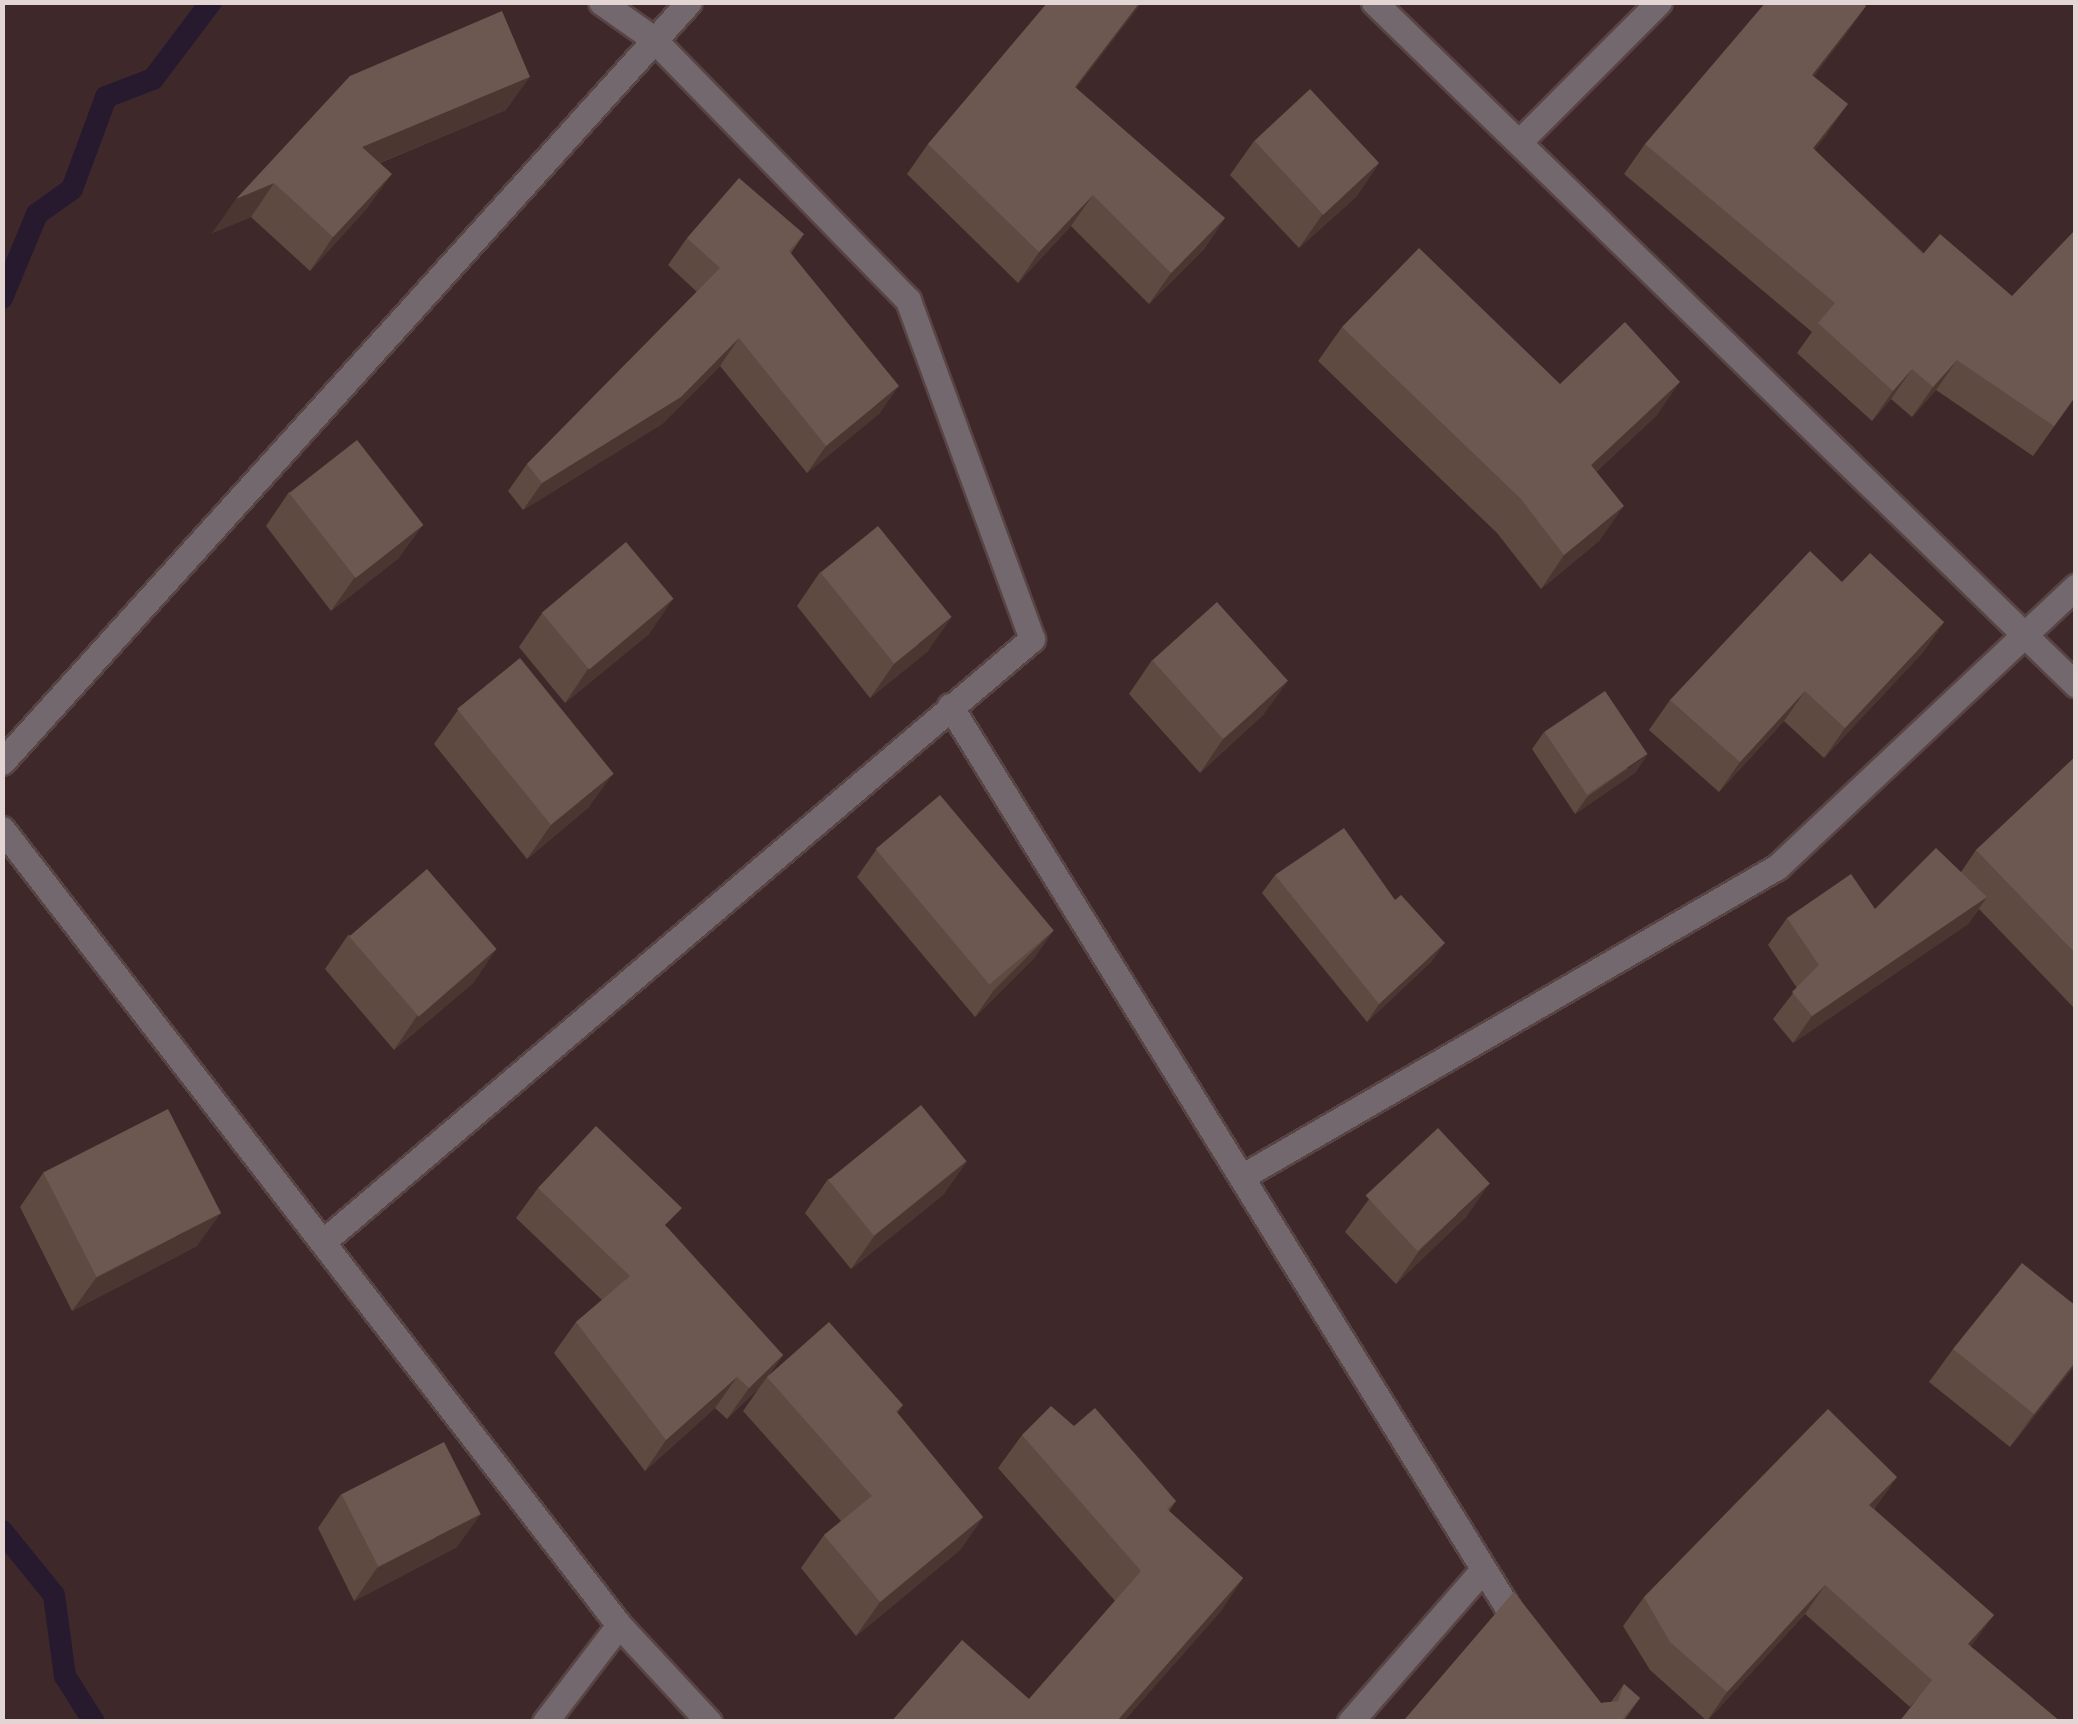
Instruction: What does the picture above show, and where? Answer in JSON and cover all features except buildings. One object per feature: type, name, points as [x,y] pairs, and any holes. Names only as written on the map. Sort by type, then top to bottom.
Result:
[{"type":"street","points":[[325,1240],[1032,639],[908,300],[651,37],[601,2]]},
{"type":"street","points":[[2,762],[651,37],[689,2]]},
{"type":"street","points":[[1374,2],[2076,685]]},
{"type":"street","points":[[1519,142],[1659,2]]},
{"type":"street","points":[[1243,1176],[1777,867],[2028,638],[2076,586]]},
{"type":"street","points":[[950,706],[1243,1176],[1482,1572],[1544,1662]]},
{"type":"street","points":[[2,828],[325,1240],[619,1625],[709,1722]]},
{"type":"street","points":[[1350,1722],[1482,1572]]},
{"type":"street","points":[[545,1722],[619,1625]]},
{"type":"waterway","points":[[2,298],[37,214],[72,189],[106,97],[153,79],[211,2]]},
{"type":"waterway","points":[[2,1531],[54,1595],[65,1676],[94,1722]]}]
